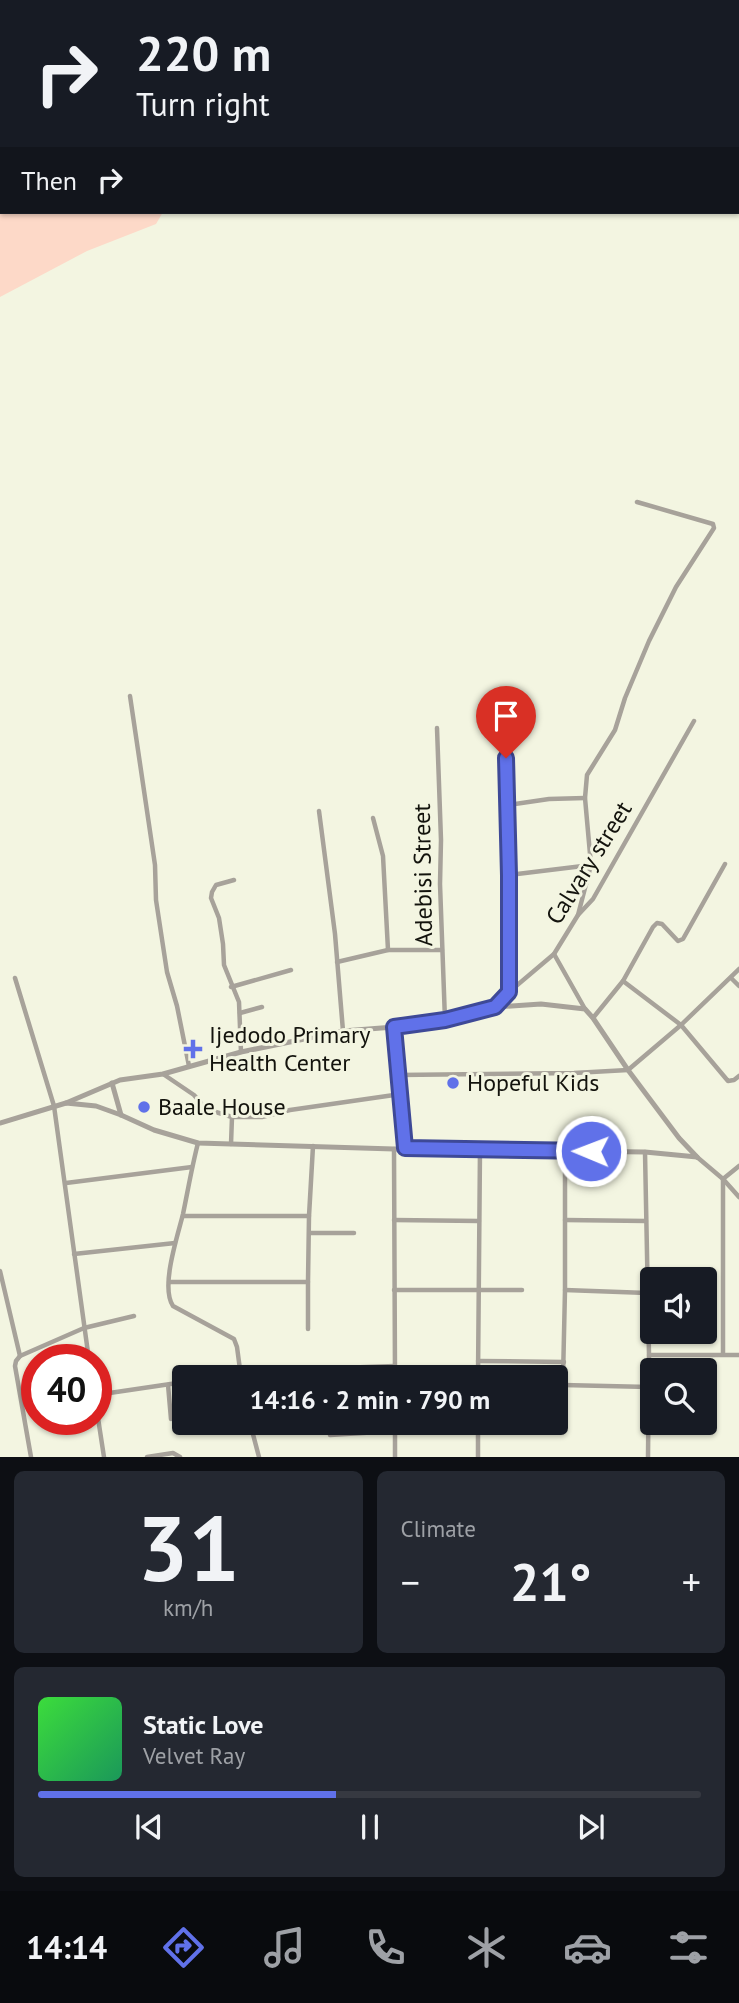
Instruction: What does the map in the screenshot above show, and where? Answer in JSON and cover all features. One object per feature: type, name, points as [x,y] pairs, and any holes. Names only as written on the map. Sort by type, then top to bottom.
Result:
[{"type":"street","points":[[578,915],[591,865],[584,798],[587,775],[615,730],[649,641],[676,587],[714,528],[713,524],[637,502]]},
{"type":"street","points":[[130,696],[155,865],[156,900],[167,972],[189,1066]]},
{"type":"street","points":[[503,711],[508,805],[509,992]]},
{"type":"street","name":"Calvary street","points":[[495,1007],[554,954],[578,915],[593,899],[694,721]]},
{"type":"street","name":"Adebisi Street","points":[[437,728],[445,1020]]},
{"type":"street","points":[[508,805],[549,799],[584,798]]},
{"type":"street","points":[[319,811],[343,1031]]},
{"type":"street","points":[[373,818],[383,856],[388,950]]},
{"type":"street","points":[[593,1018],[623,981],[657,923],[662,924],[678,941],[682,939],[725,864]]},
{"type":"street","points":[[509,875],[591,865]]},
{"type":"street","points":[[234,880],[216,885],[211,898],[219,918],[223,965],[239,1003],[241,1052]]},
{"type":"street","points":[[337,961],[388,950],[442,950]]},
{"type":"street","points":[[554,954],[585,1009],[679,1138],[739,1197]]},
{"type":"street","points":[[398,1075],[574,1073],[628,1069],[681,1025],[739,969]]},
{"type":"street","points":[[231,987],[291,970]]},
{"type":"street","points":[[15,978],[54,1106],[87,1344]]},
{"type":"street","points":[[731,978],[739,986]]},
{"type":"street","points":[[623,981],[681,1025],[728,1081],[739,1076]]},
{"type":"street","points":[[0,1123],[66,1103],[120,1080],[163,1074],[241,1052],[343,1031],[445,1020],[495,1007],[541,1004],[585,1009]]},
{"type":"street","points":[[240,1013],[261,1007]]},
{"type":"street","points":[[394,1027],[405,1148]]},
{"type":"street","points":[[163,1074],[194,1095],[206,1110],[232,1117],[262,1117],[290,1110],[401,1094]]},
{"type":"street","points":[[112,1083],[121,1115]]},
{"type":"street","points":[[66,1103],[96,1106],[154,1130],[198,1143],[645,1152],[697,1157]]},
{"type":"street","points":[[231,1144],[232,1117]]},
{"type":"street","points":[[198,1143],[175,1243],[169,1299],[173,1306],[234,1339],[240,1365]]},
{"type":"street","points":[[308,1329],[313,1145]]},
{"type":"street","points":[[394,1149],[396,1365]]},
{"type":"street","points":[[478,1365],[481,1149]]},
{"type":"street","points":[[564,1365],[565,1150]]},
{"type":"street","points":[[645,1152],[647,1267]]},
{"type":"street","points":[[723,1179],[739,1166]]},
{"type":"street","points":[[66,1182],[192,1167]]},
{"type":"street","points":[[723,1179],[723,1354]]},
{"type":"street","points":[[183,1216],[309,1216]]},
{"type":"street","points":[[394,1220],[479,1221]]},
{"type":"street","points":[[565,1220],[646,1221]]},
{"type":"street","points":[[310,1233],[354,1233]]},
{"type":"street","points":[[74,1254],[175,1243]]},
{"type":"street","points":[[0,1271],[20,1356]]},
{"type":"street","points":[[169,1282],[308,1282]]},
{"type":"street","points":[[394,1290],[522,1290]]},
{"type":"street","points":[[565,1290],[640,1293]]},
{"type":"street","points":[[31,1457],[16,1361],[20,1356],[85,1328],[134,1316]]},
{"type":"street","points":[[649,1344],[649,1355],[739,1356]]},
{"type":"street","points":[[478,1361],[564,1362]]},
{"type":"street","points":[[112,1393],[172,1384]]},
{"type":"street","points":[[168,1385],[171,1419]]},
{"type":"street","points":[[568,1385],[640,1387]]},
{"type":"street","points":[[101,1435],[104,1457]]},
{"type":"street","points":[[253,1435],[259,1457]]},
{"type":"street","points":[[395,1435],[395,1457]]},
{"type":"street","points":[[478,1435],[478,1457]]},
{"type":"street","points":[[648,1435],[648,1457]]},
{"type":"street","points":[[147,1457],[173,1453],[180,1457]]},
{"type":"shaded area","points":[[0,214],[162,214],[156,224],[87,251],[0,297]]},
{"type":"place","name":"Ijedodo Primary Health Center","points":[[193,1049]]},
{"type":"place","name":"Hopeful Kids","points":[[453,1083]]},
{"type":"place","name":"Baale House","points":[[144,1107]]},
{"type":"route","points":[[506,758],[509,992],[495,1007],[445,1020],[394,1027],[405,1148],[591,1151]]}]
